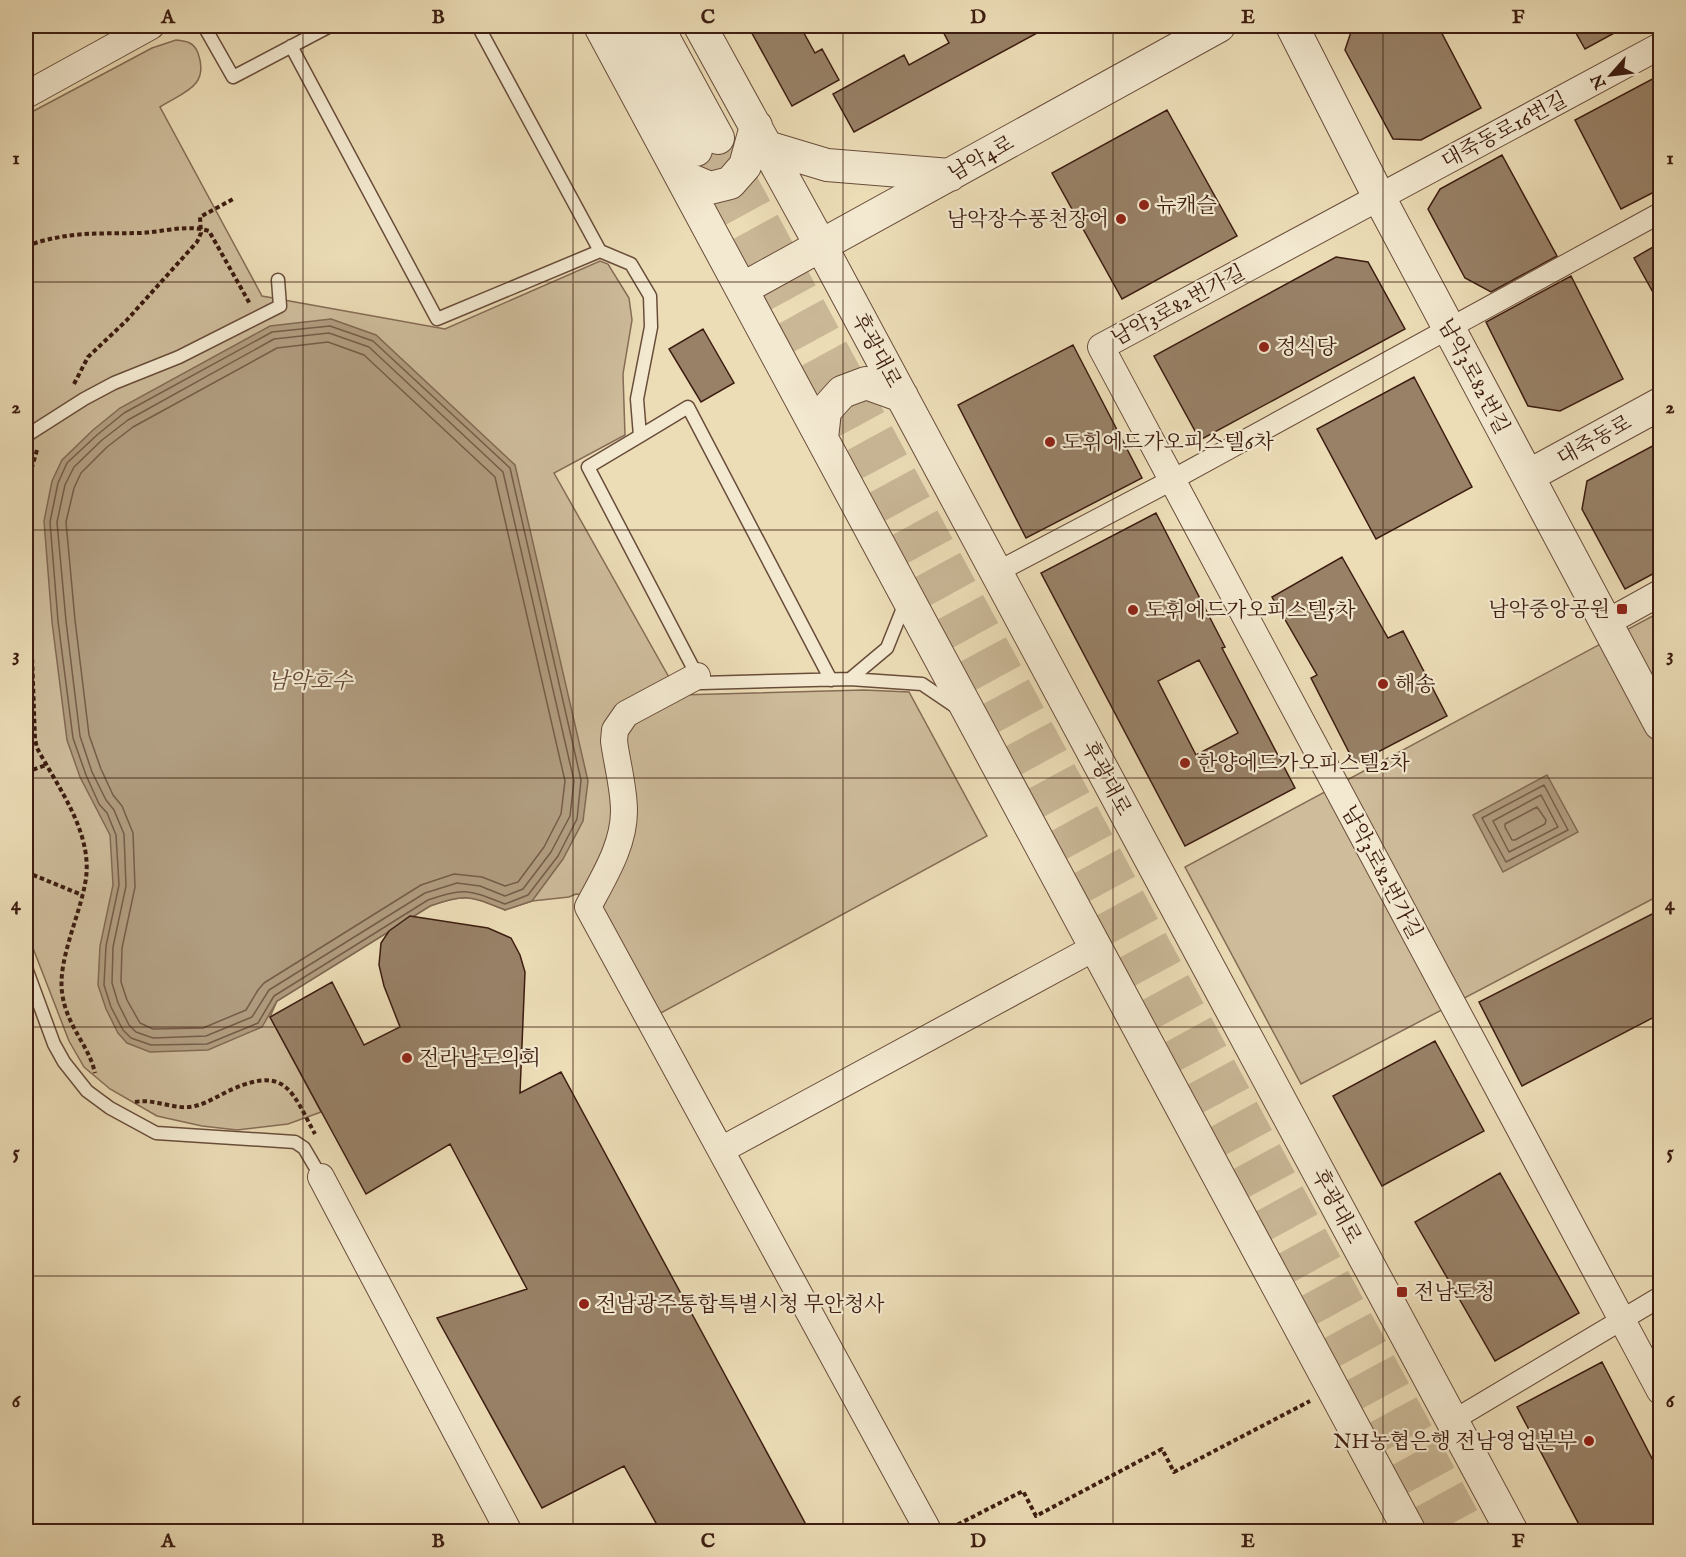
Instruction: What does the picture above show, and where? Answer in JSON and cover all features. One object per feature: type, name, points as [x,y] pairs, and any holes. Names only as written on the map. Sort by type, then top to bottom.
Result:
[{"type":"street","points":[[26,95],[151,26]]},
{"type":"street","points":[[600,26],[698,155]]},
{"type":"street","points":[[628,26],[698,155],[710,188],[730,183],[745,166],[761,136],[827,165],[950,175]]},
{"type":"street","points":[[657,26],[742,290],[1410,1532]]},
{"type":"street","name":"후광대로","points":[[700,26],[997,572],[1512,1532]]},
{"type":"street","name":"남악4로","points":[[742,290],[1219,26]]},
{"type":"street","name":"남악3로82번길","points":[[1292,26],[1379,197],[1660,724]]},
{"type":"street","name":"대죽동로16번길","points":[[1379,197],[1660,46]]},
{"type":"street","name":"남악3로82번가길","points":[[1379,197],[1101,347],[1660,1391]]},
{"type":"street","points":[[997,572],[1172,480],[1660,213]]},
{"type":"street","points":[[822,438],[825,411],[842,392],[866,383],[902,396]]},
{"type":"street","name":"대죽동로","points":[[1528,476],[1660,404]]},
{"type":"street","points":[[1606,623],[1660,593]]},
{"type":"street","points":[[697,676],[626,714],[615,730],[614,741],[624,811],[622,829],[616,851],[588,907],[929,1532]]},
{"type":"street","points":[[721,1150],[1096,947]]},
{"type":"street","points":[[321,1177],[509,1532]]},
{"type":"street","points":[[1452,1421],[1660,1297]]},
{"type":"lane","points":[[204,26],[233,77],[330,26]]},
{"type":"lane","points":[[478,26],[600,251],[631,264],[650,296],[651,327],[637,399],[640,436]]},
{"type":"lane","points":[[291,46],[437,319],[600,251]]},
{"type":"lane","points":[[26,436],[67,409],[114,383],[178,357],[280,306],[278,280]]},
{"type":"lane","points":[[831,680],[688,407],[588,467],[701,683],[831,680],[850,679],[922,684],[974,720]]},
{"type":"lane","points":[[850,679],[887,648],[908,597]]},
{"type":"lane","points":[[26,968],[54,1044],[64,1062],[91,1094],[115,1111],[156,1133],[295,1142],[304,1148],[321,1177]]},
{"type":"path","points":[[67,409],[70,393],[88,357],[126,321],[197,242],[201,233],[200,217],[235,198]]},
{"type":"path","points":[[26,246],[50,238],[85,233],[139,233],[201,228],[209,231],[257,317]]},
{"type":"path","points":[[49,421],[32,462],[27,516],[35,739],[46,765],[78,824],[86,852],[87,870],[65,964],[62,991],[68,1017],[95,1070],[96,1079],[91,1094]]},
{"type":"path","points":[[26,772],[46,765]]},
{"type":"path","points":[[26,872],[82,895]]},
{"type":"path","points":[[115,1111],[144,1100],[171,1106],[192,1107],[248,1083],[275,1081],[290,1090],[319,1141],[304,1148]]},
{"type":"path","points":[[945,1532],[1023,1491],[1036,1516],[1162,1449],[1174,1472],[1333,1389]]},
{"type":"shaded area","points":[[176,40],[194,46],[201,64],[200,74],[192,87],[160,107],[262,296],[445,329],[600,261],[608,264],[629,298],[632,320],[623,374],[625,435],[554,473],[679,695],[864,690],[909,692],[987,836],[659,1014],[586,895],[576,894],[569,897],[532,901],[505,910],[468,898],[452,899],[430,906],[277,1001],[270,1017],[321,1112],[288,1124],[237,1130],[202,1126],[157,1116],[110,1089],[84,1067],[69,1041],[26,930],[26,115],[152,48]]},
{"type":"shaded area","points":[[1660,612],[1660,895],[1301,1084],[1185,867]]},
{"type":"water","name":"남악호수","points":[[331,319],[376,335],[515,465],[588,781],[583,821],[563,859],[532,901],[505,910],[468,898],[452,899],[430,906],[277,1001],[262,1027],[208,1050],[150,1052],[127,1043],[118,1033],[106,1009],[98,985],[100,946],[113,885],[110,835],[80,777],[67,740],[52,622],[44,521],[52,481],[62,460],[120,408],[270,326]]},
{"type":"water","points":[[1547,775],[1578,832],[1503,872],[1473,815]]},
{"type":"building","points":[[748,26],[800,26],[815,53],[822,49],[839,80],[792,106]]},
{"type":"building","points":[[940,26],[1050,26],[854,132],[833,94],[904,55],[909,65],[949,43]]},
{"type":"building","points":[[1353,26],[1438,26],[1481,108],[1421,140],[1393,139],[1345,50]]},
{"type":"building","points":[[1572,26],[1627,26],[1585,49]]},
{"type":"building","points":[[1660,75],[1660,189],[1621,209],[1575,120]]},
{"type":"building","name":"뉴캐슬","points":[[1167,110],[1237,236],[1122,299],[1052,173]]},
{"type":"building","points":[[1502,155],[1557,256],[1491,292],[1465,278],[1428,209],[1440,189]]},
{"type":"building","points":[[1660,243],[1660,305],[1634,258]]},
{"type":"building","points":[[1336,257],[1368,262],[1405,329],[1200,440],[1154,356]]},
{"type":"building","points":[[1571,276],[1623,379],[1560,411],[1528,406],[1486,322]]},
{"type":"building","points":[[703,329],[734,383],[701,402],[669,349]]},
{"type":"building","name":"도휘에드가오피스텔6차","points":[[1073,345],[1142,478],[1026,538],[958,405]]},
{"type":"building","points":[[1414,377],[1472,487],[1376,539],[1317,429]]},
{"type":"building","points":[[1660,442],[1660,570],[1625,589],[1582,509],[1587,481]]},
{"type":"building","points":[[1156,513],[1225,647],[1222,648],[1295,788],[1185,846],[1041,573]],"holes":[[[1199,660],[1238,733],[1196,755],[1158,681]]]},
{"type":"building","points":[[1342,557],[1388,638],[1403,631],[1447,716],[1355,764],[1311,678],[1317,675],[1272,597]]},
{"type":"building","points":[[1660,910],[1660,1014],[1522,1086],[1479,1002]]},
{"type":"building","name":"전남광주통합특별시청 무안청사","points":[[410,916],[488,928],[511,938],[520,955],[525,972],[520,1093],[561,1072],[810,1532],[661,1532],[624,1466],[542,1508],[437,1318],[527,1289],[450,1144],[366,1194],[270,1017],[332,982],[364,1045],[400,1027],[384,986],[379,965],[381,943],[389,931]]},
{"type":"building","points":[[1435,1041],[1484,1131],[1382,1186],[1333,1096]]},
{"type":"building","points":[[1500,1173],[1579,1313],[1495,1361],[1415,1222]]},
{"type":"building","name":"NH농협은행 전남영업본부","points":[[1602,1362],[1660,1474],[1660,1532],[1583,1532],[1517,1407]]},
{"type":"tunnel","points":[[718,138],[1471,1532]]},
{"type":"tunnel","points":[[696,150],[1440,1532]]},
{"type":"place","name":"뉴캐슬","points":[[1144,205]]},
{"type":"place","name":"남악장수풍천장어","points":[[1121,219]]},
{"type":"place","name":"정식당","points":[[1264,347]]},
{"type":"place","name":"도휘에드가오피스텔6차","points":[[1050,442]]},
{"type":"place","name":"남악중앙공원","points":[[1622,609]]},
{"type":"place","name":"도휘에드가오피스텔5차","points":[[1133,610]]},
{"type":"place","name":"해송","points":[[1383,684]]},
{"type":"place","name":"한양에드가오피스텔2차","points":[[1185,763]]},
{"type":"place","name":"전라남도의회","points":[[407,1058]]},
{"type":"place","name":"전남도청","points":[[1402,1292]]},
{"type":"place","name":"전남광주통합특별시청 무안청사","points":[[584,1304]]},
{"type":"place","name":"NH농협은행 전남영업본부","points":[[1589,1441]]}]
